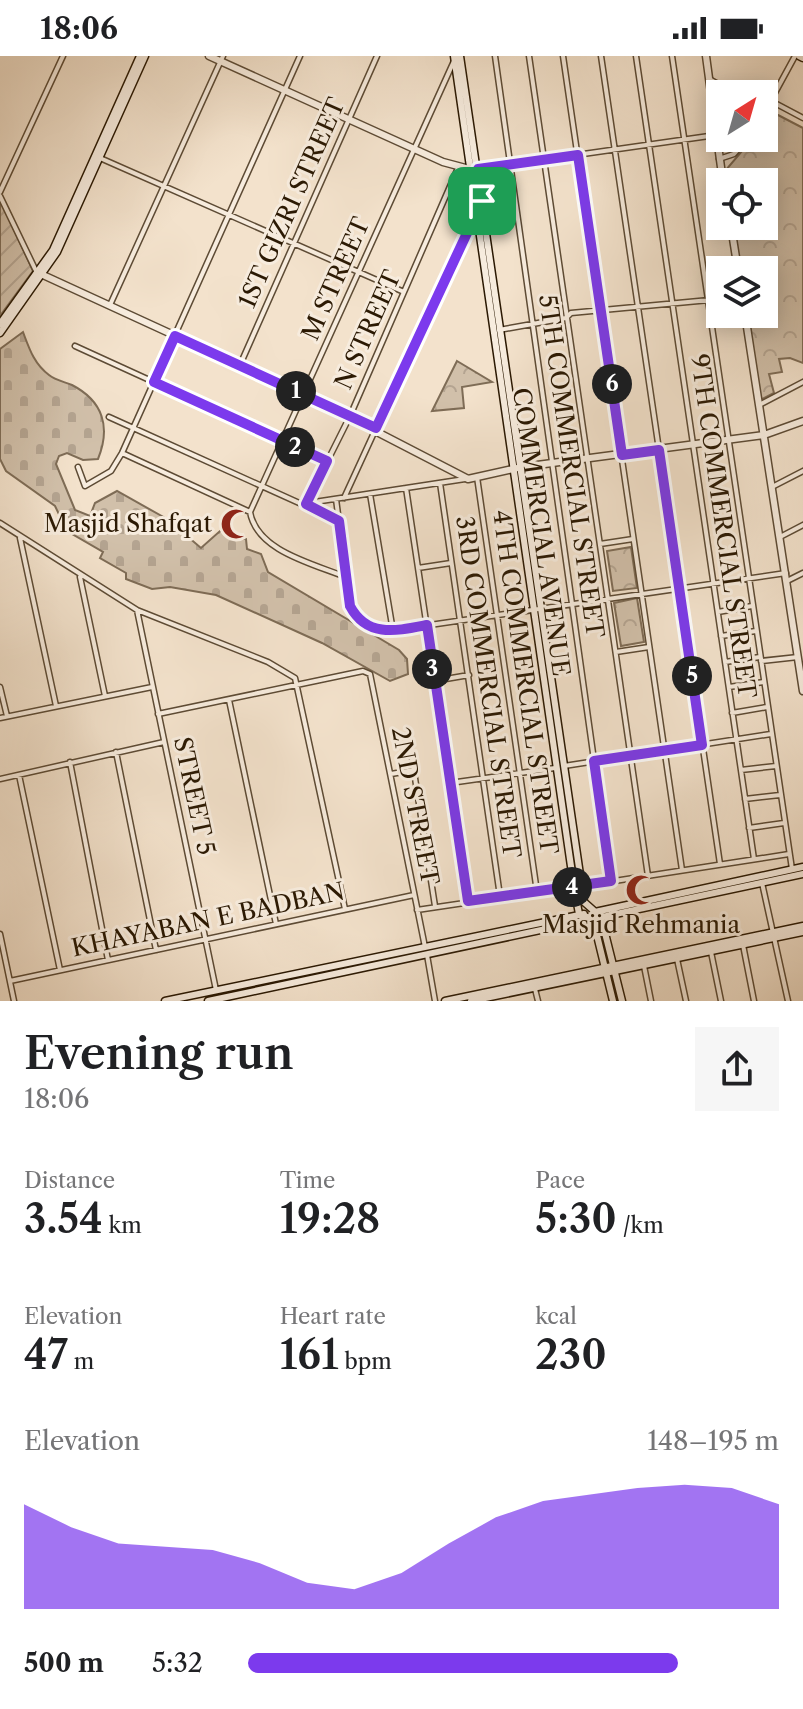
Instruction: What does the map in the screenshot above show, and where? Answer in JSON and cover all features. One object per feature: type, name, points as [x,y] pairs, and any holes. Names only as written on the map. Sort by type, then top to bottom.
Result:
[{"type":"main road","points":[[0,333],[41,275],[100,158],[142,56]]},
{"type":"main road","points":[[0,324],[41,275],[142,56]]},
{"type":"main road","points":[[209,56],[222,59],[458,168],[474,169]]},
{"type":"main road","points":[[706,56],[711,80]]},
{"type":"main road","name":"COMMERCIAL AVENUE","points":[[456,58],[482,201],[581,915]]},
{"type":"main road","points":[[718,152],[721,168]]},
{"type":"main road","name":"COMMERCIAL AVENUE","points":[[474,169],[477,210],[518,468]]},
{"type":"main road","points":[[41,275],[305,394],[376,428],[379,433],[468,479],[518,468],[764,435],[803,421]]},
{"type":"main road","points":[[747,328],[803,691]]},
{"type":"main road","points":[[798,648],[803,637]]},
{"type":"main road","points":[[165,1001],[596,916],[803,867]]},
{"type":"main road","points":[[507,934],[581,915],[612,915],[803,874]]},
{"type":"main road","name":"COMMERCIAL AVENUE","points":[[578,886],[585,905],[604,927],[622,1001]]},
{"type":"main road","points":[[604,927],[612,915]]},
{"type":"main road","name":"COMMERCIAL AVENUE","points":[[596,916],[613,1001]]},
{"type":"main road","points":[[615,968],[644,966],[677,956],[743,945],[803,926]]},
{"type":"main road","points":[[471,1001],[615,968],[774,935],[803,932]]},
{"type":"main road","points":[[208,1001],[426,951]]},
{"type":"main road","points":[[445,1001],[535,989],[606,970]]},
{"type":"street","points":[[41,275],[0,194],[63,56]]},
{"type":"street","points":[[78,467],[85,486],[111,471],[122,453],[300,56]]},
{"type":"street","name":"1ST GIZRI STREET","points":[[240,366],[377,56]]},
{"type":"street","name":"5TH COMMERCIAL STREET","points":[[495,56],[611,881]]},
{"type":"street","points":[[529,56],[648,876]]},
{"type":"street","points":[[563,56],[682,870]]},
{"type":"street","points":[[601,56],[720,864]]},
{"type":"street","name":"9TH COMMERCIAL STREET","points":[[636,56],[754,859]]},
{"type":"street","points":[[672,56],[706,287]]},
{"type":"street","points":[[778,90],[799,57]]},
{"type":"street","name":"M STREET","points":[[250,512],[456,58]]},
{"type":"street","points":[[110,307],[162,185],[222,59]]},
{"type":"street","points":[[778,105],[803,118]]},
{"type":"street","points":[[474,169],[706,137]]},
{"type":"street","points":[[719,159],[736,152]]},
{"type":"street","points":[[100,158],[404,292]]},
{"type":"street","name":"N STREET","points":[[306,504],[350,416],[458,168]]},
{"type":"street","points":[[344,498],[482,201]]},
{"type":"street","points":[[499,330],[566,318],[571,313],[706,300]]},
{"type":"street","points":[[712,328],[792,869]]},
{"type":"street","points":[[75,346],[327,461]]},
{"type":"street","points":[[758,405],[803,382]]},
{"type":"street","points":[[109,417],[339,521]]},
{"type":"street","points":[[122,453],[250,512],[252,528],[265,542],[348,578]]},
{"type":"street","points":[[772,487],[803,471]]},
{"type":"street","name":"4TH COMMERCIAL STREET","points":[[477,477],[537,892]]},
{"type":"street","points":[[306,504],[468,479]]},
{"type":"street","name":"3RD COMMERCIAL STREET","points":[[440,483],[500,896]]},
{"type":"street","points":[[406,488],[468,901]]},
{"type":"street","points":[[370,494],[393,631]]},
{"type":"street","points":[[336,499],[350,606],[356,618],[382,632],[786,573]]},
{"type":"street","points":[[0,523],[137,610],[290,672],[299,685],[345,909]]},
{"type":"street","points":[[780,537],[803,525]]},
{"type":"street","points":[[20,538],[56,706]]},
{"type":"street","points":[[600,544],[634,539]]},
{"type":"street","points":[[418,568],[452,562]]},
{"type":"street","points":[[787,581],[803,573]]},
{"type":"street","points":[[79,576],[105,696]]},
{"type":"street","points":[[718,612],[752,606]]},
{"type":"street","name":"STREET 5","points":[[137,610],[216,990]]},
{"type":"street","points":[[721,636],[756,631]]},
{"type":"street","points":[[616,652],[649,647]]},
{"type":"street","points":[[725,662],[760,659],[798,648]]},
{"type":"street","name":"2ND STREET","points":[[299,685],[368,672],[436,1000]]},
{"type":"street","points":[[434,681],[469,675]]},
{"type":"street","points":[[729,687],[764,682]]},
{"type":"street","points":[[158,714],[299,685]]},
{"type":"street","points":[[0,687],[7,717]]},
{"type":"street","points":[[0,718],[152,687]]},
{"type":"street","points":[[229,700],[276,925]]},
{"type":"street","points":[[732,713],[767,707]]},
{"type":"street","points":[[450,783],[771,734]]},
{"type":"street","points":[[0,779],[164,742]]},
{"type":"street","points":[[116,752],[156,950]]},
{"type":"street","points":[[412,759],[435,906]]},
{"type":"street","points":[[70,762],[108,960]]},
{"type":"street","points":[[741,770],[776,766]]},
{"type":"street","points":[[391,774],[414,770]]},
{"type":"street","points":[[19,775],[60,970]]},
{"type":"street","points":[[745,799],[780,795]]},
{"type":"street","points":[[749,828],[784,823]]},
{"type":"street","points":[[417,910],[789,854]]},
{"type":"street","points":[[762,883],[788,1001]]},
{"type":"street","name":"KHAYABAN E BADBAN","points":[[10,981],[414,895]]},
{"type":"street","points":[[0,934],[14,1001]]},
{"type":"street","points":[[743,945],[754,1001]]},
{"type":"street","points":[[711,952],[721,1001]]},
{"type":"street","points":[[677,956],[686,1001]]},
{"type":"street","points":[[644,966],[651,1001]]},
{"type":"street","points":[[535,989],[538,1001]]},
{"type":"green space","points":[[778,115],[803,128],[803,363],[790,358],[779,359],[782,372],[769,374],[774,393],[760,400],[749,328],[778,328],[778,256],[738,256],[736,240],[778,240],[778,168],[728,168],[741,152],[778,152]]},
{"type":"green space","points":[[0,199],[33,271],[0,316]]},
{"type":"green space","points":[[23,332],[39,366],[54,378],[83,391],[102,416],[104,436],[98,459],[83,460],[67,453],[59,456],[56,464],[75,510],[90,516],[95,503],[117,491],[167,519],[201,548],[220,531],[246,539],[247,549],[261,554],[268,572],[399,650],[407,659],[408,674],[390,681],[322,643],[216,595],[170,587],[152,589],[126,579],[126,573],[100,558],[103,552],[67,531],[55,506],[6,471],[0,459],[0,349]]},
{"type":"green space","points":[[457,361],[492,382],[462,387],[464,408],[432,411]]},
{"type":"green space","points":[[631,547],[637,588],[613,591],[607,551]]},
{"type":"green space","points":[[637,598],[644,642],[621,646],[614,603]]},
{"type":"place","name":"Masjid Shafqat","points":[[236,524]]},
{"type":"place","name":"Masjid Rehmania","points":[[641,890]]},
{"type":"route","points":[[578,155],[622,455],[659,450],[702,745],[594,761],[611,881],[468,901],[427,625],[382,632],[356,618],[350,606],[339,521],[306,504],[327,461],[154,382],[175,336],[376,428],[482,201],[478,169],[578,155]]}]
